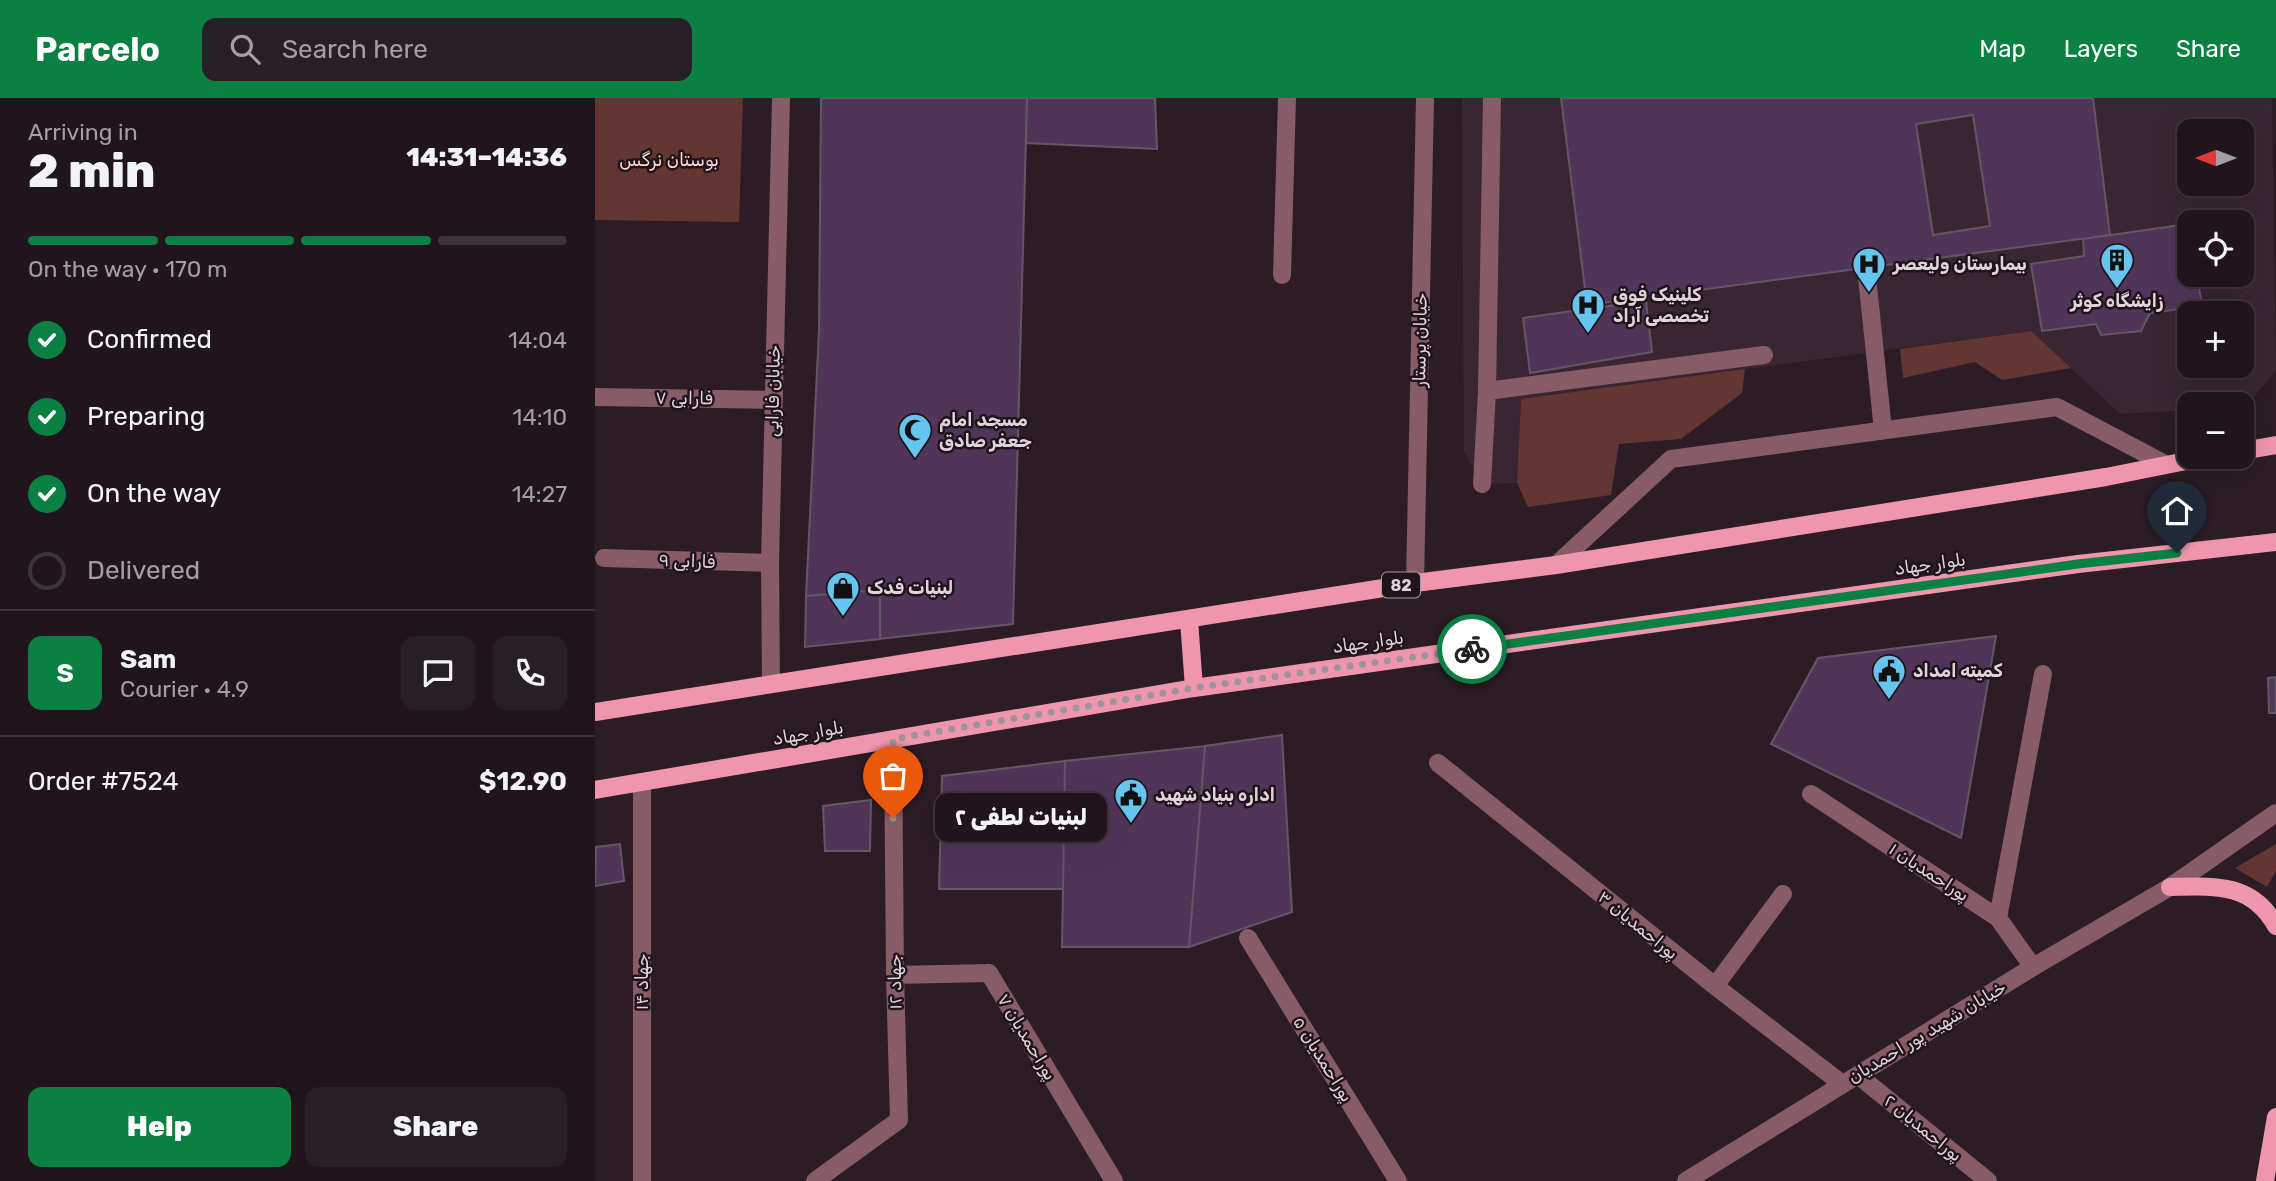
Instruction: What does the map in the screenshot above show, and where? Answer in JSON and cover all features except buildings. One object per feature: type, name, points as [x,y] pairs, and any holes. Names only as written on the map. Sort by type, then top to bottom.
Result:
[{"type":"main road","points":[[2254,449],[2276,445]]},
{"type":"main road","name":"82","points":[[595,712],[1415,583],[1556,565],[2106,477],[2177,462]]},
{"type":"main road","name":"بلوار جهاد","points":[[595,790],[1194,688],[2078,564],[2276,542]]},
{"type":"main road","points":[[1189,620],[1194,688]]},
{"type":"main road","points":[[2170,887],[2216,886],[2240,890],[2269,913],[2276,926]]},
{"type":"main road","points":[[2265,1181],[2276,1117]]},
{"type":"street","name":"خیابان فارابی","points":[[771,684],[770,563],[781,98]]},
{"type":"street","points":[[1282,275],[1287,98]]},
{"type":"street","name":"خیابان پرستار","points":[[1415,583],[1425,98]]},
{"type":"street","points":[[1482,484],[1487,391],[1492,98]]},
{"type":"street","points":[[1867,277],[1883,430]]},
{"type":"street","points":[[1487,391],[1765,355]]},
{"type":"street","name":"فارابی ۷","points":[[595,397],[773,400]]},
{"type":"street","points":[[1556,565],[1671,459],[2057,407],[2165,464]]},
{"type":"street","name":"فارابی ۹","points":[[604,558],[770,563]]},
{"type":"street","points":[[1998,918],[2043,674]]},
{"type":"street","name":"جهاد ۱۲","points":[[815,1181],[899,1120],[894,975],[893,739]]},
{"type":"street","name":"پوراحمدیان ۳","points":[[1438,763],[1715,986],[1841,1083]]},
{"type":"street","name":"جهاد ۱۴","points":[[642,783],[642,1181]]},
{"type":"street","name":"پوراحمدیان ۱","points":[[1811,794],[1998,918],[2033,967]]},
{"type":"street","name":"خیابان شهید پور احمدیان","points":[[1686,1181],[1841,1083],[1859,1076],[2033,967],[2170,887],[2276,813]]},
{"type":"street","points":[[1715,986],[1783,894]]},
{"type":"street","name":"پوراحمدیان ۵","points":[[1248,938],[1398,1181]]},
{"type":"street","name":"پوراحمدیان ۷","points":[[894,975],[989,973],[1114,1181]]},
{"type":"street","name":"پوراحمدیان ۲","points":[[1859,1076],[1988,1181]]},
{"type":"shaded area","name":"بیمارستان ولیعصر","points":[[1462,98],[2272,98],[2276,370],[2254,397],[2254,392],[2177,392],[2177,411],[2120,414],[2031,331],[1521,399],[1517,483],[1482,484],[1464,452]]},
{"type":"green space","name":"بوستان نرگس","points":[[595,98],[743,98],[739,222],[595,220]]},
{"type":"green space","points":[[2031,331],[2071,368],[2002,380],[1975,362],[1903,378],[1900,349]]},
{"type":"green space","points":[[1745,369],[1742,393],[1681,439],[1619,444],[1611,495],[1528,507],[1517,483],[1521,399]]},
{"type":"green space","points":[[2276,844],[2276,871],[2267,887],[2235,868]]},
{"type":"way so far","points":[[893,818],[893,739],[1194,688],[1472,649]]},
{"type":"place","name":"زایشگاه کوثر","points":[[2117,290]]},
{"type":"place","name":"بیمارستان ولیعصر","points":[[1869,294]]},
{"type":"place","name":"کلینیک فوق تخصصی آراد","points":[[1588,335]]},
{"type":"place","name":"مسجد امام جعفر صادق","points":[[915,460]]},
{"type":"place","name":"لبنیات فدک","points":[[843,618]]},
{"type":"place","name":"کمیته امداد","points":[[1889,701]]},
{"type":"place","name":"لبنیات لطفی ۲","points":[[893,818]]},
{"type":"place","name":"اداره بنیاد شهید","points":[[1131,825]]},
{"type":"route","points":[[1472,649],[2078,564],[2177,553]]}]
